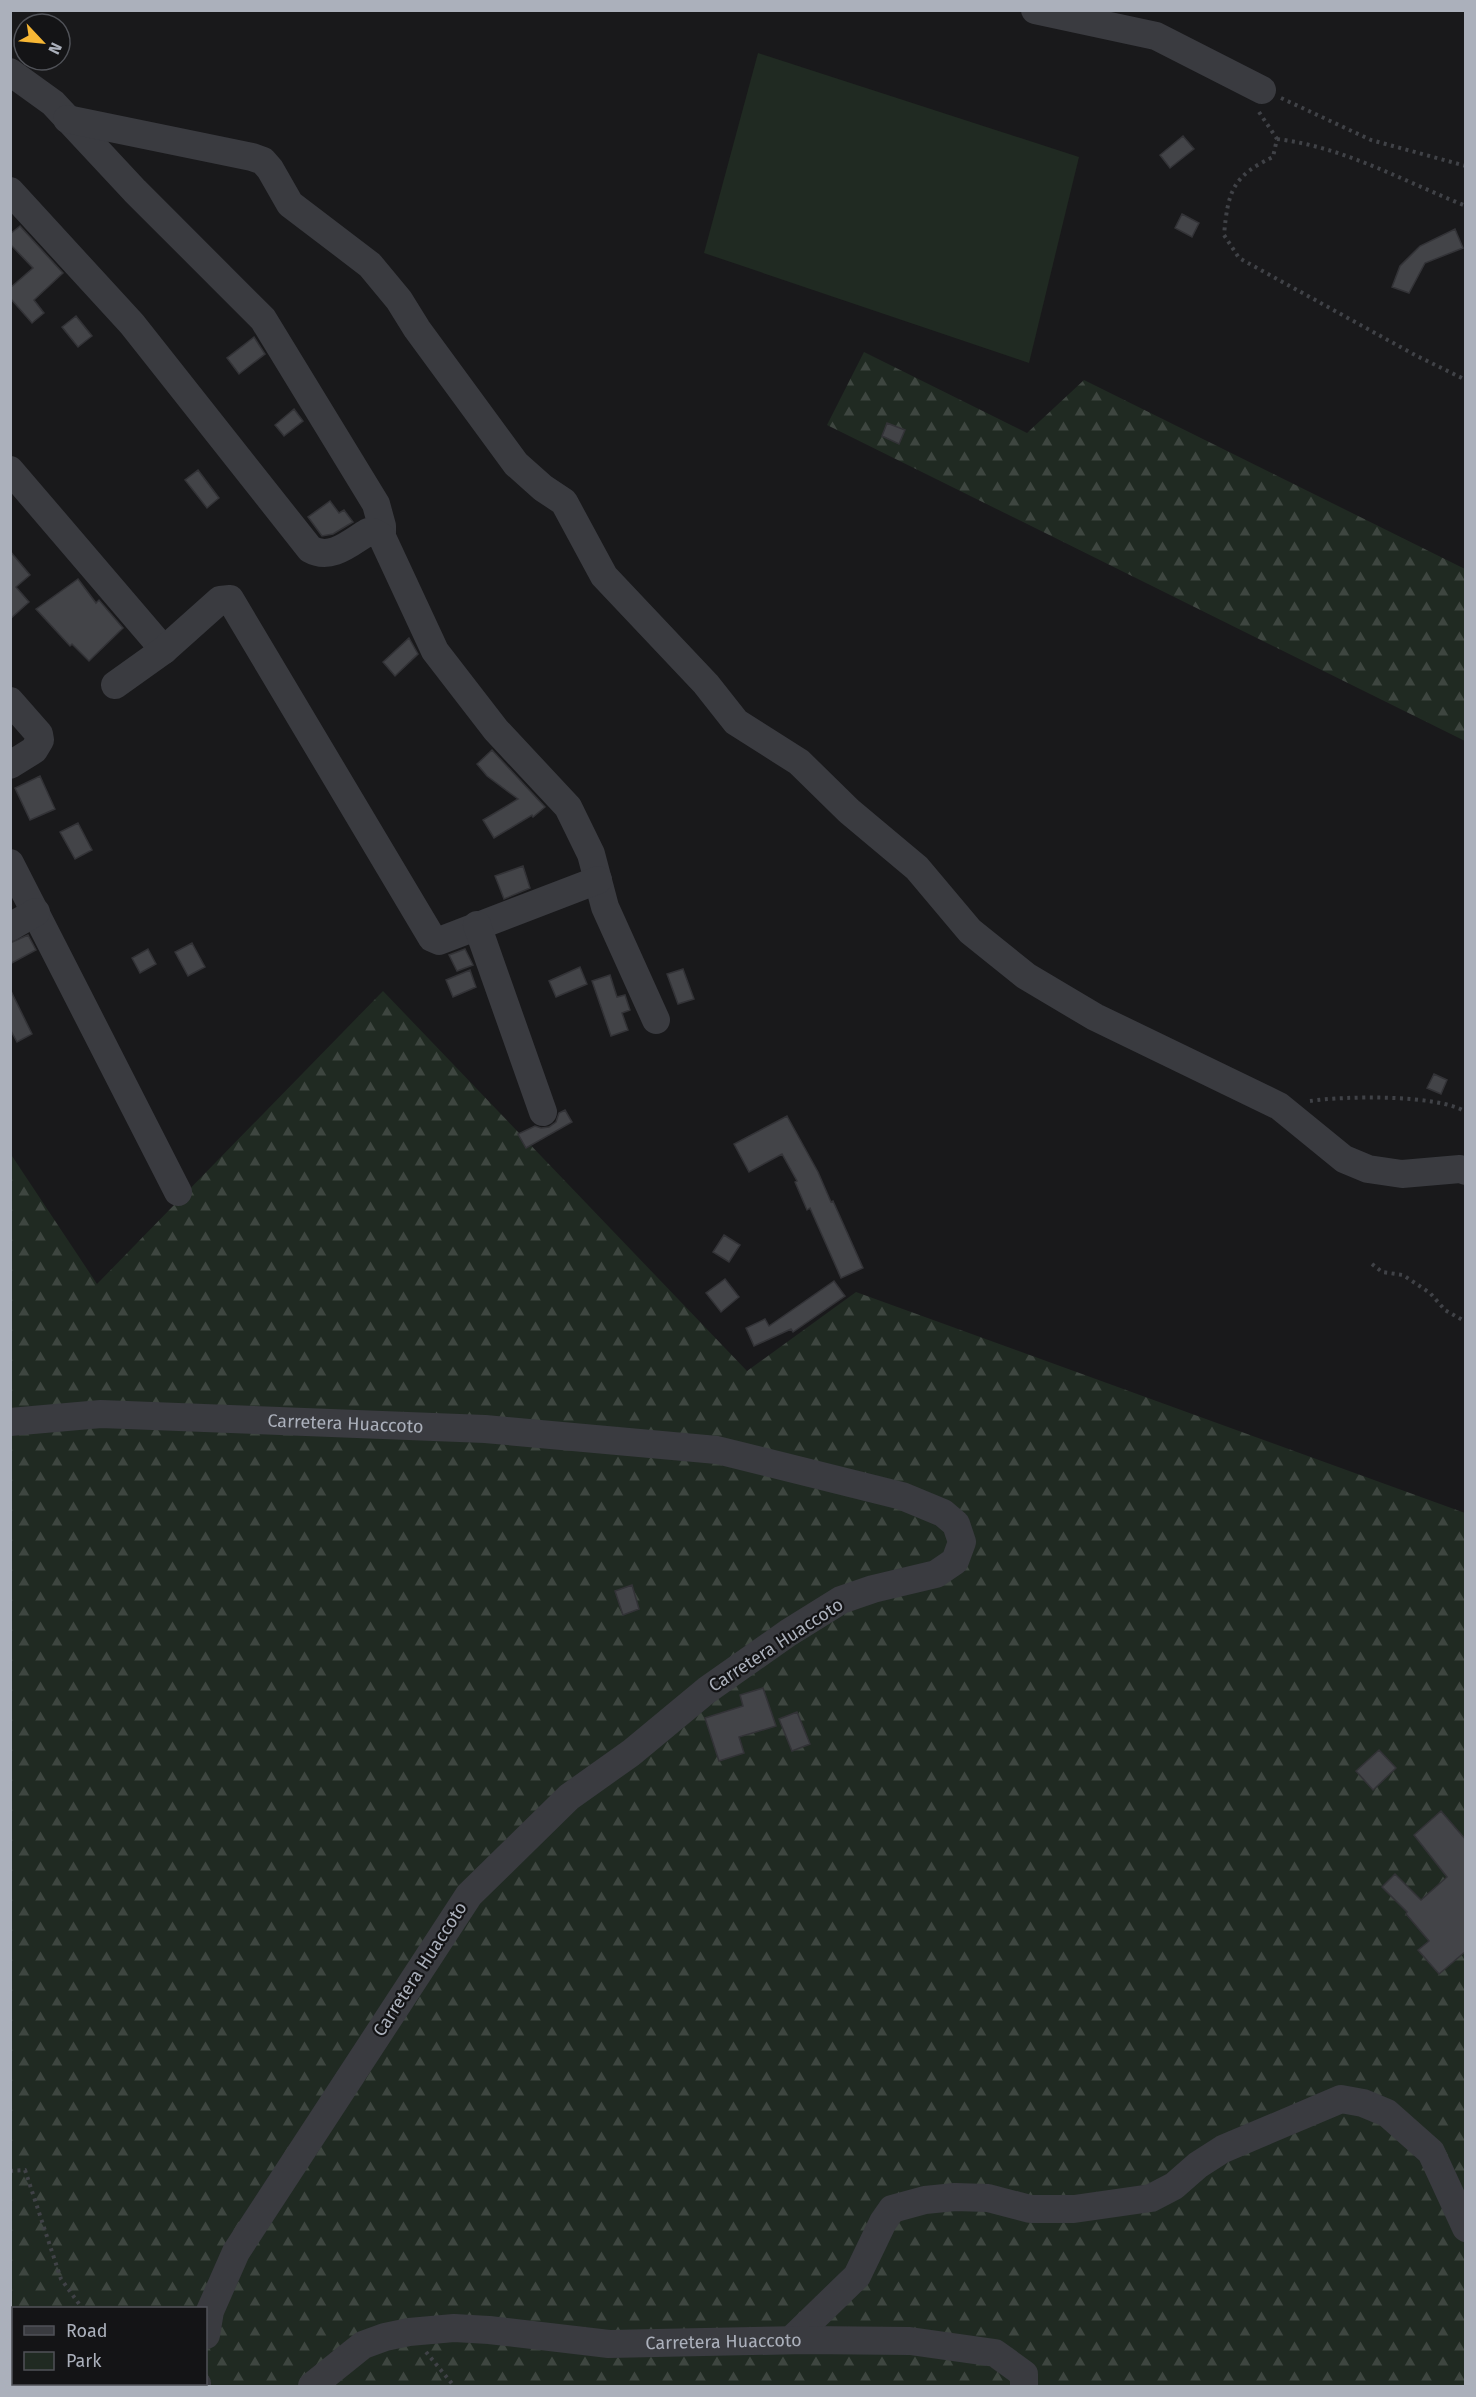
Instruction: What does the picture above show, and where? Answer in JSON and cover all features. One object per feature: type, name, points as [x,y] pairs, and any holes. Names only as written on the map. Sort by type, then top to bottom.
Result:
[{"type":"street","points":[[1035,10],[1156,36],[1262,90]]},
{"type":"street","points":[[10,72],[53,103],[135,191],[263,319],[376,504],[382,526],[382,537],[435,651],[496,730],[568,807],[591,854],[605,907],[656,1020]]},
{"type":"street","points":[[67,118],[154,135],[263,161],[290,204],[370,265],[399,300],[417,329],[516,464],[543,488],[564,502],[604,576],[706,684],[736,722],[799,762],[849,811],[917,868],[970,931],[1026,976],[1095,1017],[1280,1106],[1344,1159],[1368,1169],[1402,1174],[1460,1169],[1466,1171]]},
{"type":"street","points":[[10,190],[132,324],[310,549],[320,554],[332,553],[368,532],[382,537]]},
{"type":"street","points":[[10,470],[164,650]]},
{"type":"street","points":[[115,685],[164,650],[220,600],[230,599],[432,938],[439,941],[598,880]]},
{"type":"street","points":[[10,701],[39,734],[40,740],[34,750],[10,765]]},
{"type":"street","points":[[10,863],[178,1192]]},
{"type":"street","points":[[10,927],[36,912]]},
{"type":"street","points":[[477,925],[543,1112]]},
{"type":"street","name":"Carretera Huaccoto","points":[[10,1422],[101,1413],[485,1429],[717,1450],[902,1496],[944,1513],[956,1524],[962,1542],[955,1561],[936,1574],[841,1600],[716,1684],[631,1753],[569,1797],[469,1895],[236,2252],[210,2311],[207,2329]]},
{"type":"street","points":[[791,2340],[857,2276],[883,2222],[892,2209],[925,2200],[955,2196],[988,2198],[1030,2209],[1074,2209],[1151,2198],[1174,2186],[1223,2149],[1341,2099],[1363,2103],[1387,2113],[1431,2152],[1466,2228]]},
{"type":"street","name":"Carretera Huaccoto","points":[[312,2386],[363,2345],[409,2332],[454,2328],[609,2344],[791,2340],[910,2341],[995,2353],[1024,2374],[1024,2386]]},
{"type":"path","points":[[1466,166],[1371,140],[1262,90],[1258,113],[1277,139],[1305,142],[1380,167],[1466,206]]},
{"type":"path","points":[[1277,139],[1273,157],[1251,167],[1234,186],[1226,209],[1224,235],[1239,258],[1415,355],[1466,380]]},
{"type":"path","points":[[1280,1106],[1340,1097],[1443,1102],[1466,1112]]},
{"type":"path","points":[[1372,1264],[1382,1272],[1403,1275],[1430,1293],[1445,1310],[1466,1322]]},
{"type":"path","points":[[10,2171],[25,2170],[61,2279],[81,2307]]},
{"type":"path","points":[[409,2332],[454,2386]]},
{"type":"green space","points":[[758,53],[1079,157],[1029,363],[704,253]]},
{"type":"green space","points":[[864,352],[1027,433],[1084,380],[1465,569],[1465,741],[827,425]]},
{"type":"green space","points":[[383,991],[747,1371],[856,1292],[1465,1513],[1465,2386],[11,2386],[10,1153],[97,1284]]},
{"type":"building","points":[[1183,136],[1194,149],[1170,168],[1160,155]]},
{"type":"building","points":[[1182,214],[1199,223],[1192,237],[1175,228]]},
{"type":"building","points":[[20,226],[63,273],[34,300],[44,313],[32,323],[10,298],[10,288],[33,268],[10,244],[10,234]]},
{"type":"building","points":[[1455,229],[1463,248],[1425,263],[1409,293],[1392,287],[1400,266],[1420,246]]},
{"type":"building","points":[[76,316],[92,336],[78,347],[62,327]]},
{"type":"building","points":[[254,337],[265,354],[239,374],[227,358]]},
{"type":"building","points":[[294,409],[303,421],[284,436],[275,425]]},
{"type":"building","points":[[887,423],[905,430],[899,444],[882,436]]},
{"type":"building","points":[[198,470],[219,498],[207,508],[185,480]]},
{"type":"building","points":[[330,501],[339,513],[344,510],[353,522],[333,534],[322,536],[308,517]]},
{"type":"building","points":[[10,551],[30,575],[16,587],[29,602],[10,619]]},
{"type":"building","points":[[78,579],[96,603],[99,600],[123,628],[89,661],[72,644],[70,646],[36,609]]},
{"type":"building","points":[[409,638],[418,654],[395,676],[383,662]]},
{"type":"building","points":[[492,750],[545,807],[533,817],[532,815],[494,838],[483,820],[518,799],[487,776],[477,764]]},
{"type":"building","points":[[40,776],[55,809],[30,820],[15,788]]},
{"type":"building","points":[[78,823],[92,850],[75,859],[60,832]]},
{"type":"building","points":[[523,866],[530,888],[504,899],[495,876]]},
{"type":"building","points":[[28,935],[36,950],[10,964],[10,943]]},
{"type":"building","points":[[192,943],[205,967],[188,976],[175,952]]},
{"type":"building","points":[[148,949],[156,964],[140,973],[132,958]]},
{"type":"building","points":[[465,949],[473,965],[457,971],[449,955]]},
{"type":"building","points":[[580,967],[587,984],[556,997],[549,981]]},
{"type":"building","points":[[683,969],[694,999],[678,1004],[667,974]]},
{"type":"building","points":[[470,970],[476,987],[453,997],[446,980]]},
{"type":"building","points":[[610,975],[617,997],[625,995],[630,1010],[622,1013],[628,1030],[611,1036],[592,981]]},
{"type":"building","points":[[10,989],[32,1034],[17,1042],[10,1029]]},
{"type":"building","points":[[1434,1074],[1447,1080],[1441,1094],[1427,1088]]},
{"type":"building","points":[[565,1110],[572,1122],[526,1148],[518,1134],[535,1126],[549,1127],[556,1122],[559,1113]]},
{"type":"building","points":[[787,1116],[818,1172],[831,1202],[833,1201],[863,1268],[841,1278],[810,1208],[807,1210],[795,1182],[797,1181],[782,1154],[749,1172],[734,1144]]},
{"type":"building","points":[[724,1235],[740,1245],[729,1262],[713,1252]]},
{"type":"building","points":[[725,1279],[739,1297],[721,1312],[706,1293]]},
{"type":"building","points":[[834,1281],[845,1296],[793,1332],[791,1329],[754,1346],[746,1328],[765,1319],[769,1326]]},
{"type":"building","points":[[632,1585],[639,1609],[623,1615],[615,1591]]},
{"type":"building","points":[[763,1688],[776,1726],[739,1737],[744,1753],[719,1761],[705,1718],[743,1706],[740,1695]]},
{"type":"building","points":[[797,1712],[810,1744],[792,1751],[779,1719]]},
{"type":"building","points":[[1379,1750],[1396,1768],[1373,1790],[1356,1771]]},
{"type":"building","points":[[1441,1811],[1466,1840],[1466,1951],[1439,1974],[1418,1950],[1429,1941],[1406,1914],[1407,1912],[1382,1887],[1395,1874],[1421,1900],[1447,1877],[1414,1835]]}]
